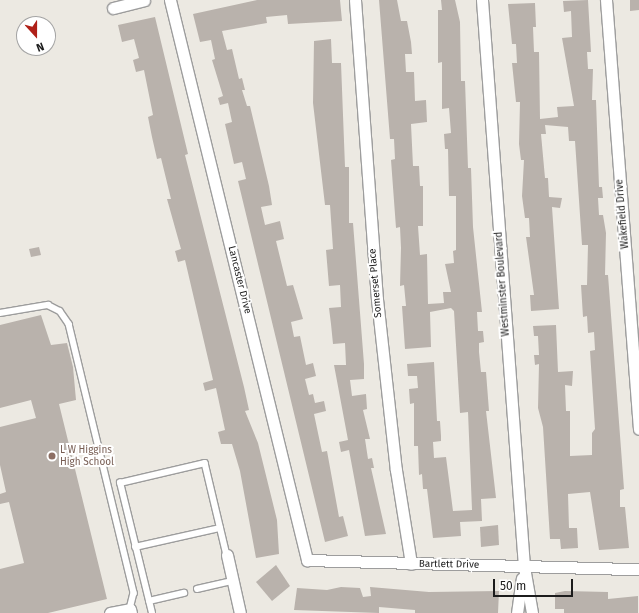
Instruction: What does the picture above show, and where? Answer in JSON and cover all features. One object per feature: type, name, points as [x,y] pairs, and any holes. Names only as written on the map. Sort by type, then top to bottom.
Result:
[{"type":"street","points":[[113,8],[144,0]]},
{"type":"street","name":"Lancaster Drive","points":[[170,0],[308,560]]},
{"type":"street","name":"Somerset Place","points":[[355,0],[377,299],[396,470],[412,564]]},
{"type":"street","name":"Westminster Boulevard","points":[[482,0],[524,567],[532,613]]},
{"type":"street","name":"Wakefield Drive","points":[[606,0],[639,429]]},
{"type":"street","points":[[227,555],[240,613]]},
{"type":"street","name":"Bartlett Drive","points":[[308,560],[639,569]]},
{"type":"street","name":"Westminster Boulevard","points":[[517,613],[524,567]]},
{"type":"street","points":[[110,613],[131,611]]},
{"type":"lane","points":[[0,313],[48,305],[60,311],[69,324],[134,593],[131,611]]},
{"type":"lane","points":[[152,613],[120,483],[205,463],[227,555]]},
{"type":"lane","points":[[136,548],[220,528]]},
{"type":"lane","points":[[197,589],[233,581]]},
{"type":"lane","points":[[149,601],[184,593]]},
{"type":"building","points":[[257,0],[340,0],[342,21],[288,24],[287,15],[266,17],[267,23],[222,31],[227,50],[232,49],[239,79],[242,78],[245,90],[242,90],[247,106],[250,106],[269,186],[272,205],[261,207],[265,225],[280,221],[284,239],[276,241],[287,286],[293,285],[303,319],[291,322],[294,337],[300,336],[306,365],[313,363],[316,376],[305,379],[309,395],[313,394],[315,403],[324,401],[326,411],[314,414],[322,452],[327,451],[339,517],[343,516],[348,536],[325,542],[238,181],[246,179],[242,162],[234,164],[225,124],[232,122],[228,103],[220,105],[218,98],[223,96],[212,60],[215,59],[211,40],[200,42],[193,14]]},
{"type":"building","points":[[379,0],[397,0],[401,21],[407,21],[412,54],[405,54],[406,72],[414,72],[415,101],[426,100],[427,122],[411,124],[413,166],[419,166],[420,186],[423,186],[423,226],[418,226],[420,255],[427,254],[428,304],[444,303],[443,292],[451,292],[445,264],[454,263],[453,251],[456,250],[456,196],[449,196],[448,149],[445,149],[444,134],[451,133],[449,108],[442,109],[442,62],[438,63],[438,10],[442,10],[441,0],[455,0],[460,22],[461,81],[465,81],[468,168],[471,168],[473,227],[482,312],[477,312],[478,331],[483,331],[484,342],[479,343],[479,352],[481,372],[486,372],[489,411],[486,411],[496,498],[481,499],[482,521],[460,522],[461,536],[433,538],[427,489],[423,489],[422,474],[419,475],[418,446],[414,446],[414,403],[410,404],[409,389],[418,388],[417,376],[408,376],[407,364],[434,362],[437,421],[440,421],[441,441],[433,442],[434,458],[446,457],[453,511],[472,510],[468,412],[460,413],[454,311],[451,308],[430,312],[431,347],[405,349],[402,306],[406,306],[404,285],[400,286],[400,227],[396,228],[391,160],[395,159],[394,139],[390,139]]},
{"type":"building","points":[[588,0],[591,52],[587,52],[588,69],[593,69],[592,100],[596,100],[599,187],[602,187],[603,198],[598,198],[599,215],[603,215],[606,233],[605,275],[608,275],[624,489],[620,490],[620,507],[625,507],[629,548],[599,550],[590,492],[568,494],[569,528],[577,528],[578,548],[561,549],[560,539],[550,539],[543,427],[538,408],[539,364],[535,365],[534,355],[539,355],[538,336],[534,336],[533,326],[556,325],[558,372],[573,371],[572,386],[565,385],[566,411],[570,411],[570,456],[592,455],[592,433],[595,429],[590,351],[595,350],[594,332],[588,333],[587,316],[583,317],[581,285],[587,285],[588,245],[582,245],[575,141],[569,141],[568,127],[545,125],[546,134],[541,134],[545,178],[548,178],[549,197],[562,198],[560,208],[552,207],[559,309],[531,311],[530,295],[534,295],[526,237],[530,237],[529,218],[525,218],[522,196],[524,160],[521,160],[519,144],[520,102],[516,102],[512,63],[517,63],[516,44],[512,44],[508,4],[535,3],[536,27],[533,27],[534,52],[539,52],[540,119],[558,117],[557,107],[574,106],[562,38],[572,37],[571,11],[564,12],[563,1]]},
{"type":"building","points":[[630,0],[639,0],[639,10],[630,11]]},
{"type":"building","points":[[155,17],[188,154],[185,155],[244,387],[249,410],[245,411],[258,443],[277,520],[279,554],[256,558],[240,471],[232,444],[221,444],[218,432],[225,430],[216,388],[205,391],[203,383],[213,380],[185,260],[178,262],[175,251],[181,249],[167,199],[171,199],[161,158],[157,159],[152,137],[148,117],[153,115],[144,70],[136,72],[133,60],[139,58],[134,39],[122,42],[118,25]]},
{"type":"building","points":[[331,39],[332,63],[341,63],[345,167],[349,167],[349,223],[353,223],[364,364],[364,379],[350,380],[352,396],[366,394],[367,409],[363,410],[370,439],[365,439],[368,459],[372,458],[374,468],[371,468],[386,534],[365,536],[349,450],[341,452],[339,442],[348,440],[334,365],[346,365],[345,343],[333,344],[329,308],[341,307],[340,285],[329,286],[326,250],[333,249],[330,205],[325,205],[313,103],[314,41]]},
{"type":"building","points":[[39,247],[41,255],[31,257],[29,249]]},
{"type":"building","points":[[41,315],[51,345],[67,343],[73,367],[76,400],[59,404],[107,599],[48,613],[0,613],[0,569],[24,563],[9,502],[0,504],[0,494],[6,492],[0,465],[0,427],[36,418],[31,400],[0,408],[0,325]]},
{"type":"building","points":[[498,525],[499,545],[481,547],[480,527]]},
{"type":"building","points":[[276,565],[290,586],[272,601],[256,582]]},
{"type":"building","points":[[341,587],[360,588],[363,597],[371,596],[370,587],[429,592],[499,591],[498,613],[415,613],[415,610],[379,607],[379,613],[294,610],[297,588],[327,590]]},
{"type":"building","points":[[565,591],[608,592],[608,599],[638,596],[638,613],[564,613],[564,609],[555,609],[555,593]]},
{"type":"place","name":"L W Higgins High School","points":[[52,456]]}]
